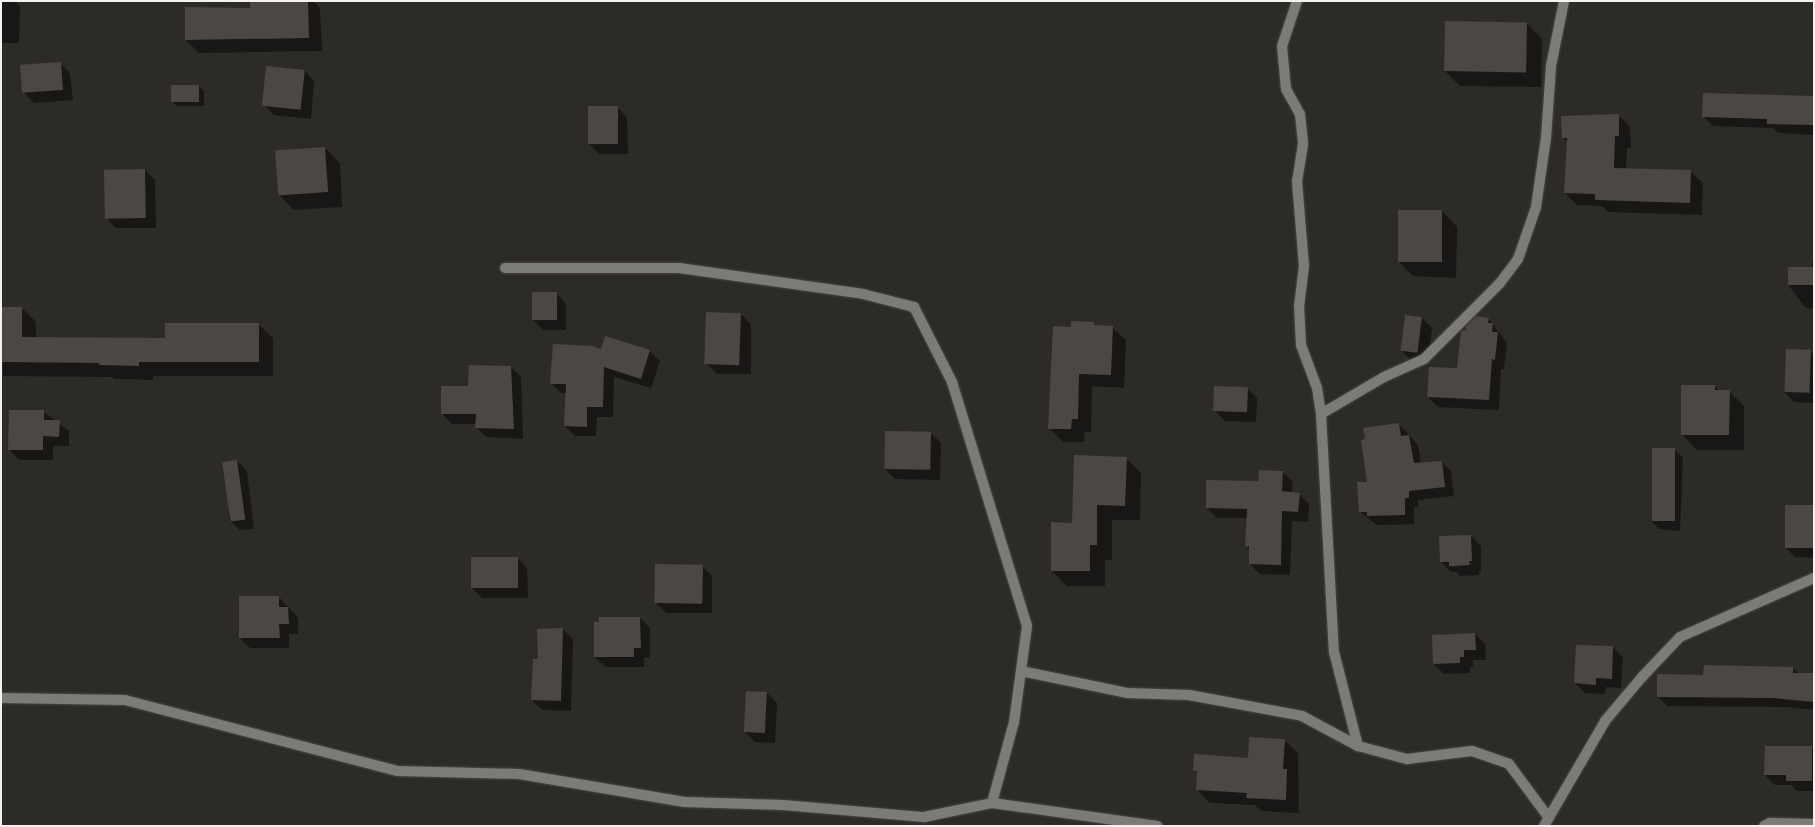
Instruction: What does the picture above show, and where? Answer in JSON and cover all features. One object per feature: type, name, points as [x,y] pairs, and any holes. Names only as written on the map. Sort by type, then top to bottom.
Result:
[{"type":"street","points":[[1297,1],[1282,46],[1286,88],[1300,114],[1303,144],[1297,181],[1304,266],[1299,305],[1301,345],[1317,388],[1321,414],[1334,652],[1358,746]]},
{"type":"street","points":[[1321,414],[1384,378],[1424,359],[1500,283],[1518,259],[1536,207],[1546,138],[1551,66],[1564,1]]},
{"type":"street","points":[[505,268],[679,268],[863,294],[914,307],[952,382],[1027,626],[1014,722],[992,803]]},
{"type":"street","points":[[1021,671],[1127,693],[1189,695],[1302,716],[1358,746],[1407,759],[1472,751],[1509,764],[1547,822],[1605,722],[1642,677],[1680,637],[1814,578]]},
{"type":"street","points":[[1,698],[125,700],[398,771],[519,774],[685,802],[783,805],[924,817],[992,803],[1157,826]]},
{"type":"street","points":[[1764,826],[1770,824],[1814,824]]},
{"type":"building","points":[[250,1],[308,1],[309,38],[185,40],[185,7],[250,8]]},
{"type":"building","points":[[1445,21],[1527,22],[1526,72],[1444,71]]},
{"type":"building","points":[[61,62],[63,90],[22,93],[20,65]]},
{"type":"building","points":[[266,66],[305,70],[301,110],[262,106]]},
{"type":"building","points":[[171,85],[199,85],[199,102],[171,102]]},
{"type":"building","points":[[1703,93],[1814,96],[1813,125],[1767,124],[1767,119],[1702,117]]},
{"type":"building","points":[[588,106],[618,106],[618,144],[588,144]]},
{"type":"building","points":[[1619,114],[1619,136],[1615,136],[1614,168],[1691,170],[1690,203],[1595,200],[1595,194],[1564,193],[1567,138],[1562,138],[1561,116]]},
{"type":"building","points":[[325,147],[328,192],[278,195],[275,150]]},
{"type":"building","points":[[145,169],[146,218],[105,219],[104,170]]},
{"type":"building","points":[[1398,210],[1442,210],[1442,262],[1398,262]]},
{"type":"building","points":[[1788,267],[1814,267],[1814,285],[1788,285]]},
{"type":"building","points":[[532,292],[557,292],[557,320],[532,320]]},
{"type":"building","points":[[1,307],[22,307],[22,337],[165,338],[165,323],[259,323],[259,362],[139,362],[139,366],[99,365],[99,363],[1,362]]},
{"type":"building","points":[[706,312],[741,313],[739,365],[704,364]]},
{"type":"building","points":[[1405,315],[1422,317],[1417,353],[1401,351]]},
{"type":"building","points":[[1476,316],[1489,318],[1488,323],[1493,323],[1492,332],[1498,332],[1495,360],[1492,359],[1489,400],[1427,397],[1429,367],[1457,368],[1461,331],[1466,330],[1466,326]]},
{"type":"building","points":[[1071,321],[1094,322],[1094,325],[1113,326],[1111,375],[1079,374],[1078,419],[1072,419],[1071,429],[1048,429],[1053,326],[1071,327]]},
{"type":"building","points":[[605,336],[650,350],[641,379],[604,367],[603,407],[587,407],[587,427],[564,426],[566,384],[550,384],[553,344],[592,346],[601,349]]},
{"type":"building","points":[[1786,349],[1811,350],[1809,393],[1784,392]]},
{"type":"building","points":[[469,365],[511,366],[514,429],[475,428],[476,414],[441,414],[441,386],[468,386]]},
{"type":"building","points":[[1681,385],[1715,385],[1715,390],[1730,390],[1729,435],[1681,435]]},
{"type":"building","points":[[1214,386],[1248,387],[1247,412],[1213,411]]},
{"type":"building","points":[[9,410],[44,410],[44,420],[60,420],[59,437],[43,436],[43,450],[8,450]]},
{"type":"building","points":[[1399,423],[1401,436],[1409,435],[1414,463],[1442,461],[1445,487],[1409,491],[1409,498],[1405,498],[1405,515],[1367,516],[1367,512],[1359,512],[1357,482],[1367,482],[1361,440],[1365,439],[1363,428]]},
{"type":"building","points":[[885,431],[931,432],[930,470],[884,469]]},
{"type":"building","points":[[1652,448],[1675,448],[1675,521],[1652,521]]},
{"type":"building","points":[[1074,455],[1127,457],[1125,506],[1097,505],[1097,545],[1090,545],[1090,571],[1051,571],[1051,522],[1072,523]]},
{"type":"building","points":[[237,460],[245,519],[230,522],[222,462]]},
{"type":"building","points":[[1259,470],[1283,471],[1282,491],[1300,493],[1298,512],[1282,511],[1281,565],[1249,564],[1249,546],[1245,547],[1247,509],[1206,508],[1206,480],[1258,481]]},
{"type":"building","points":[[1785,505],[1814,505],[1814,548],[1785,548]]},
{"type":"building","points":[[1471,535],[1472,561],[1469,561],[1470,565],[1449,566],[1449,562],[1440,562],[1439,536]]},
{"type":"building","points":[[471,557],[518,557],[518,588],[471,588]]},
{"type":"building","points":[[655,564],[703,565],[702,604],[654,603]]},
{"type":"building","points":[[239,596],[279,596],[279,607],[288,607],[289,624],[279,624],[280,638],[239,638]]},
{"type":"building","points":[[599,617],[640,617],[641,648],[634,648],[634,657],[594,657],[594,622],[599,622]]},
{"type":"building","points":[[563,628],[561,701],[531,700],[533,659],[538,659],[537,629]]},
{"type":"building","points":[[1475,633],[1476,650],[1464,650],[1464,657],[1460,657],[1460,663],[1433,664],[1432,635]]},
{"type":"building","points":[[1576,645],[1613,646],[1612,679],[1596,678],[1596,685],[1574,683]]},
{"type":"building","points":[[1704,665],[1793,667],[1793,673],[1814,673],[1814,702],[1773,698],[1657,697],[1657,674],[1703,675]]},
{"type":"building","points":[[746,691],[767,692],[765,733],[744,732]]},
{"type":"building","points":[[1249,737],[1285,739],[1283,769],[1287,769],[1286,800],[1246,798],[1247,793],[1196,790],[1197,771],[1193,771],[1194,754],[1248,758]]},
{"type":"building","points":[[1765,746],[1812,746],[1812,781],[1786,781],[1786,775],[1764,775]]}]
